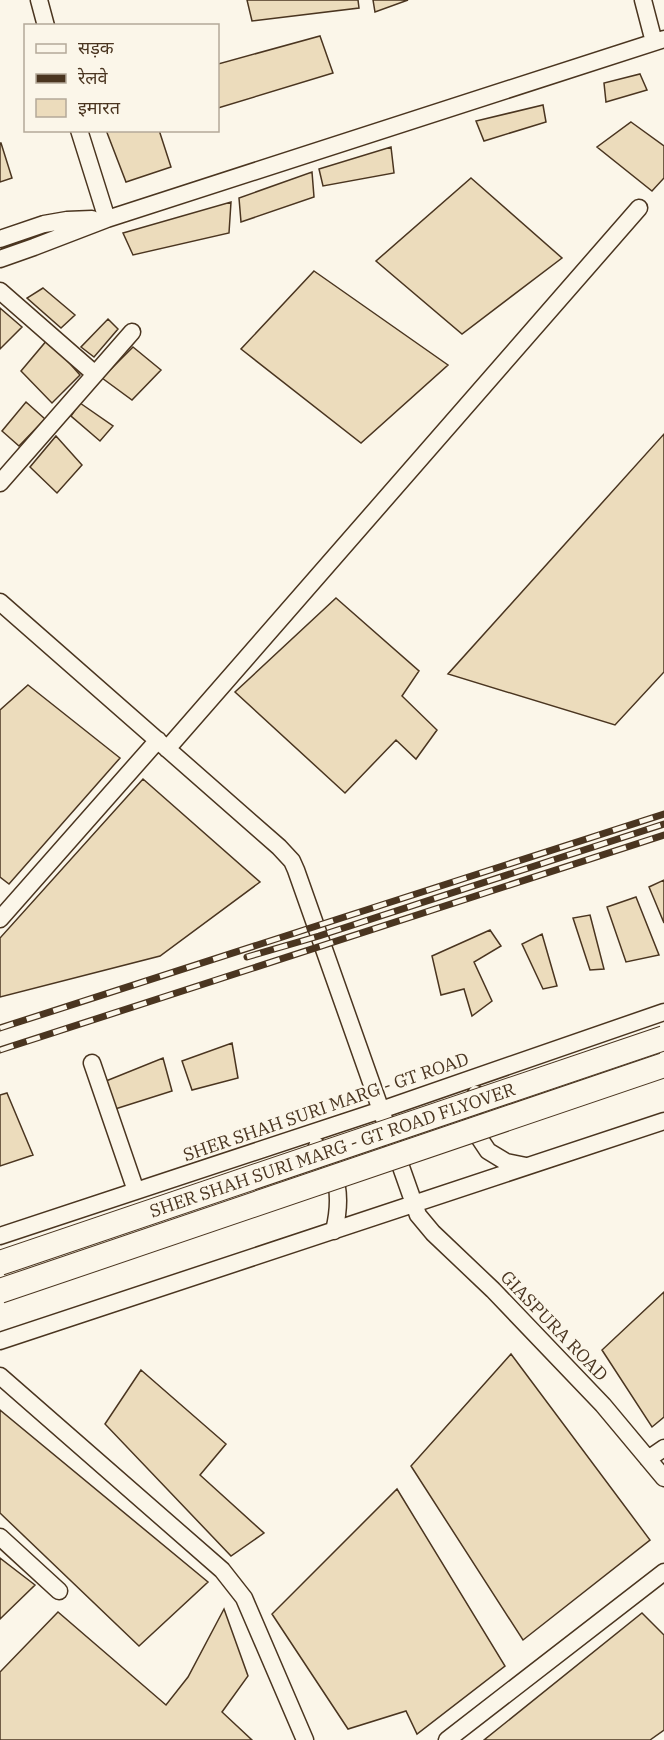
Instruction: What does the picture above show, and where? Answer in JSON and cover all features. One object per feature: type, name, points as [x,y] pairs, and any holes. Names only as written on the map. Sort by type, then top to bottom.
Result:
[{"type":"highway","name":"SHER SHAH SURI MARG - GT ROAD FLYOVER","points":[[0,1263],[664,1038]]},
{"type":"highway","name":"SHER SHAH SURI MARG - GT ROAD FLYOVER","points":[[0,1291],[664,1065]]},
{"type":"street","points":[[39,0],[45,24]]},
{"type":"street","points":[[0,259],[107,219],[659,40],[643,0]]},
{"type":"street","points":[[80,132],[107,219]]},
{"type":"street","points":[[0,919],[162,745],[639,208]]},
{"type":"street","points":[[0,239],[44,224],[67,220],[107,219]]},
{"type":"street","points":[[0,291],[95,374]]},
{"type":"street","points":[[0,483],[132,332]]},
{"type":"street","name":"GIASPURA ROAD","points":[[0,602],[279,847],[292,861],[414,1205],[424,1224],[493,1290],[595,1397],[664,1478]]},
{"type":"street","name":"SHER SHAH SURI MARG - GT ROAD","points":[[0,1236],[381,1110],[664,1012]]},
{"type":"street","points":[[92,1063],[136,1191]]},
{"type":"street","points":[[489,1073],[476,1091],[472,1112],[476,1133],[488,1150],[506,1162],[527,1166]]},
{"type":"street","points":[[0,1341],[664,1121]]},
{"type":"street","points":[[306,1135],[319,1147],[336,1178],[339,1196],[334,1231]]},
{"type":"street","points":[[0,1376],[233,1581],[244,1598],[305,1740]]},
{"type":"street","points":[[648,1459],[664,1448]]},
{"type":"street","points":[[0,1537],[59,1591]]},
{"type":"street","points":[[447,1740],[664,1572]]},
{"type":"building","points":[[247,0],[358,0],[359,8],[252,21]]},
{"type":"building","points":[[373,0],[408,0],[375,12]]},
{"type":"building","points":[[320,36],[333,73],[219,108],[219,64]]},
{"type":"building","points":[[640,74],[647,90],[606,102],[604,83]]},
{"type":"building","points":[[543,105],[546,122],[484,141],[476,121]]},
{"type":"building","points":[[631,122],[664,146],[664,178],[652,191],[597,147]]},
{"type":"building","points":[[107,132],[160,132],[171,167],[126,182]]},
{"type":"building","points":[[0,143],[12,178],[0,182]]},
{"type":"building","points":[[391,147],[394,173],[323,186],[319,169]]},
{"type":"building","points":[[312,172],[314,197],[241,222],[239,198]]},
{"type":"building","points":[[471,178],[562,258],[462,334],[376,261]]},
{"type":"building","points":[[231,202],[229,233],[133,255],[123,233]]},
{"type":"building","points":[[314,271],[448,365],[361,443],[241,349]]},
{"type":"building","points":[[43,288],[75,315],[61,328],[27,298]]},
{"type":"building","points":[[0,308],[22,327],[0,349]]},
{"type":"building","points":[[108,319],[118,329],[94,357],[81,347]]},
{"type":"building","points":[[48,339],[80,375],[52,403],[21,371]]},
{"type":"building","points":[[133,347],[161,370],[132,400],[102,378]]},
{"type":"building","points":[[26,402],[45,419],[19,446],[2,431]]},
{"type":"building","points":[[80,403],[113,426],[100,441],[71,416]]},
{"type":"building","points":[[664,434],[664,672],[615,725],[448,674]]},
{"type":"building","points":[[56,436],[82,465],[57,493],[30,467]]},
{"type":"building","points":[[336,598],[419,671],[402,696],[437,730],[416,759],[396,740],[345,793],[235,692]]},
{"type":"building","points":[[28,685],[120,758],[9,884],[0,877],[0,710]]},
{"type":"building","points":[[143,779],[260,882],[160,956],[0,997],[0,938]]},
{"type":"building","points":[[664,880],[664,923],[649,887]]},
{"type":"building","points":[[636,897],[659,955],[626,962],[607,907]]},
{"type":"building","points":[[590,915],[604,969],[590,970],[573,918]]},
{"type":"building","points":[[490,930],[501,946],[474,962],[492,1001],[472,1016],[464,989],[441,995],[432,956]]},
{"type":"building","points":[[542,934],[557,986],[543,989],[522,944]]},
{"type":"building","points":[[232,1043],[238,1078],[192,1090],[182,1061]]},
{"type":"building","points":[[163,1058],[172,1091],[112,1110],[106,1081]]},
{"type":"building","points":[[7,1093],[33,1155],[0,1166],[0,1095]]},
{"type":"building","points":[[664,1292],[664,1417],[652,1427],[602,1350]]},
{"type":"building","points":[[511,1354],[650,1540],[523,1640],[411,1466]]},
{"type":"building","points":[[141,1370],[226,1444],[200,1475],[264,1533],[231,1556],[105,1424]]},
{"type":"building","points":[[0,1410],[208,1582],[139,1646],[0,1513]]},
{"type":"building","points":[[397,1489],[505,1666],[417,1734],[406,1711],[348,1729],[272,1614]]},
{"type":"building","points":[[0,1558],[35,1585],[0,1619]]},
{"type":"building","points":[[224,1609],[248,1676],[222,1712],[252,1740],[0,1740],[0,1672],[58,1612],[166,1705],[188,1677]]},
{"type":"building","points":[[642,1613],[664,1635],[664,1730],[650,1740],[484,1740]]},
{"type":"railway","points":[[0,1028],[664,814]]},
{"type":"railway","points":[[247,957],[319,936],[664,824]]},
{"type":"railway","points":[[0,1050],[664,835]]}]
